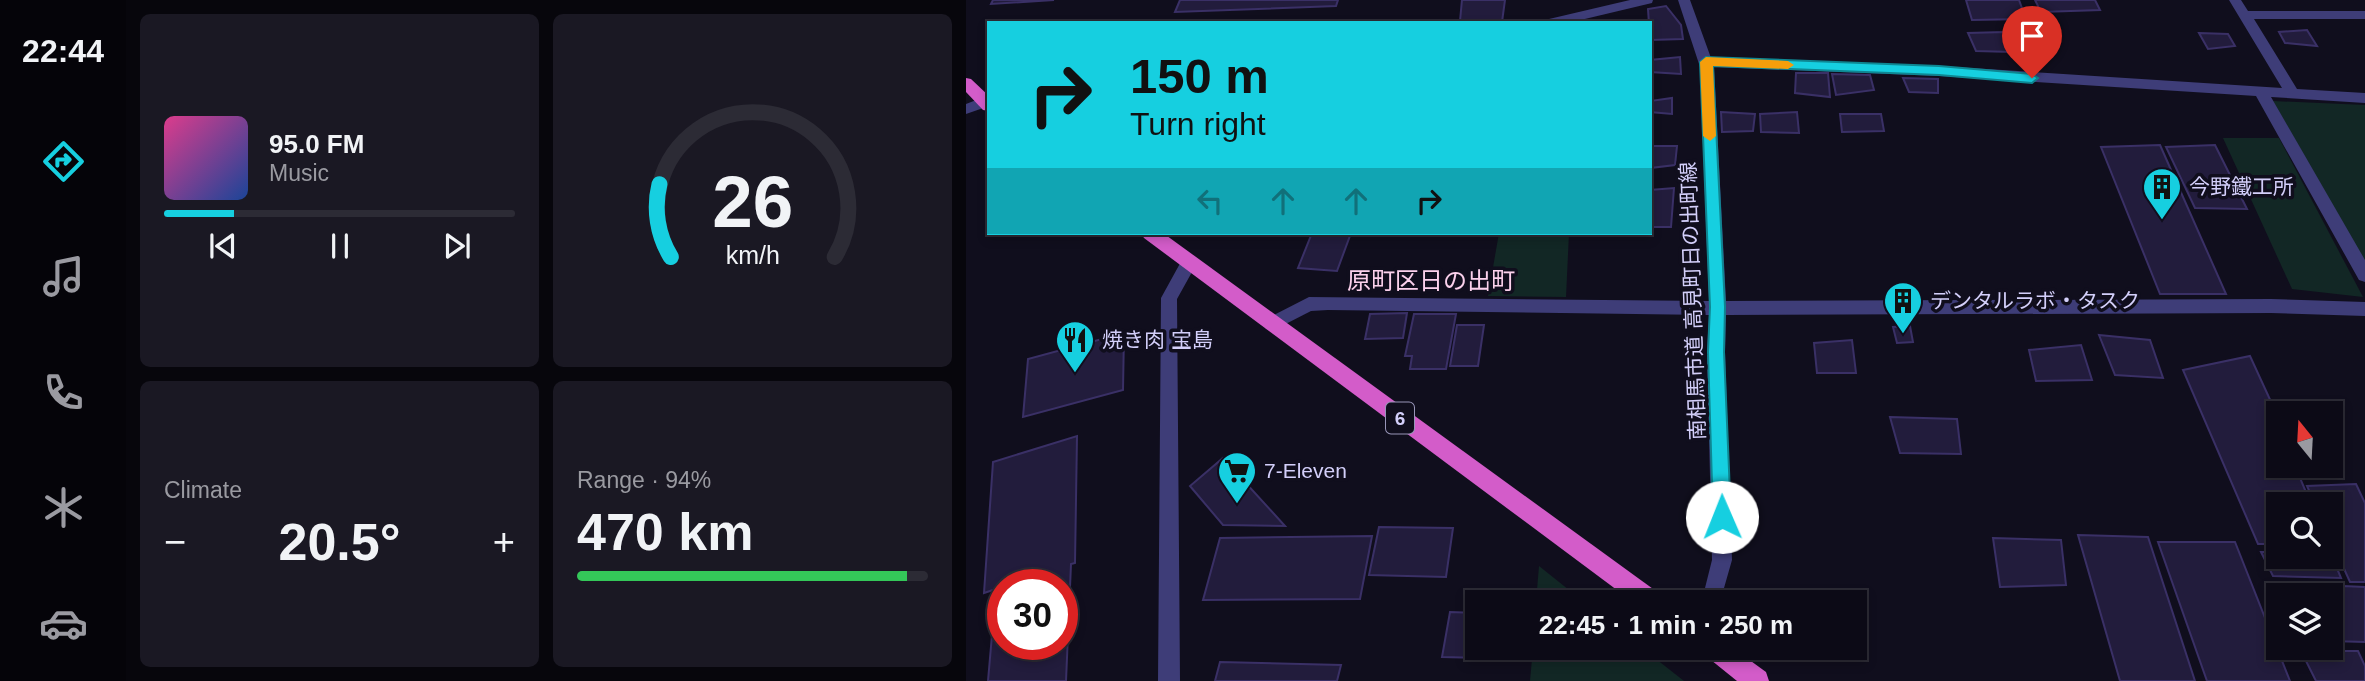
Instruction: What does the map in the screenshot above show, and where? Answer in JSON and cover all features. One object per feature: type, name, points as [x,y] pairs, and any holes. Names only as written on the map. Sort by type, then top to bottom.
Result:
[{"type":"highway","points":[[966,83],[987,104]]},
{"type":"highway","name":"6","points":[[1153,235],[1636,590]]},
{"type":"highway","points":[[1730,660],[1757,681]]},
{"type":"street","points":[[1558,21],[1647,0]]},
{"type":"street","name":"南相馬市道 高見町日の出町線","points":[[1684,0],[1706,62],[1718,307],[1716,352],[1722,495],[1722,560],[1715,590]]},
{"type":"street","points":[[2235,0],[2289,84],[2290,93]]},
{"type":"street","points":[[2245,15],[2365,15]]},
{"type":"street","points":[[1706,62],[1939,71],[2365,98]]},
{"type":"street","points":[[2261,92],[2365,275]]},
{"type":"street","points":[[966,109],[987,104]]},
{"type":"street","points":[[1169,681],[1169,298],[1189,264]]},
{"type":"street","points":[[1272,324],[1309,304],[1318,303],[1718,307],[2271,306],[2365,309]]},
{"type":"green space","points":[[2273,101],[2365,105],[2365,262]]},
{"type":"green space","points":[[2223,138],[2279,138],[2363,297],[2292,289]]},
{"type":"green space","points":[[1499,235],[1569,235],[1566,297],[1488,296]]},
{"type":"green space","points":[[1539,566],[1569,590],[1537,590]]},
{"type":"green space","points":[[1532,660],[1657,660],[1684,681],[1530,681]]},
{"type":"building","points":[[993,0],[1054,0],[991,4]]},
{"type":"building","points":[[1180,0],[1338,0],[1336,6],[1175,12]]},
{"type":"building","points":[[1462,0],[1505,0],[1502,21],[1460,21]]},
{"type":"building","points":[[1966,0],[2019,0],[2026,19],[1972,20]]},
{"type":"building","points":[[2035,0],[2095,0],[2100,10],[2041,12]]},
{"type":"building","points":[[1666,6],[1681,25],[1683,39],[1652,40],[1652,21],[1649,21],[1648,9]]},
{"type":"building","points":[[2307,30],[2317,46],[2285,43],[2279,32]]},
{"type":"building","points":[[2004,32],[2012,52],[1976,51],[1968,33]]},
{"type":"building","points":[[2199,33],[2228,34],[2235,46],[2208,49]]},
{"type":"building","points":[[1680,57],[1681,74],[1652,72],[1652,60]]},
{"type":"building","points":[[1796,73],[1828,73],[1830,97],[1795,93]]},
{"type":"building","points":[[1832,74],[1870,75],[1874,90],[1836,95]]},
{"type":"building","points":[[1903,78],[1938,79],[1938,93],[1909,92]]},
{"type":"building","points":[[1672,98],[1672,114],[1652,112],[1652,101]]},
{"type":"building","points":[[1721,112],[1755,114],[1753,131],[1722,132]]},
{"type":"building","points":[[1797,112],[1799,133],[1761,132],[1760,114]]},
{"type":"building","points":[[1840,114],[1881,114],[1884,131],[1842,132]]},
{"type":"building","name":"今野鐵工所","points":[[2160,145],[2226,294],[2160,294],[2101,147]]},
{"type":"building","points":[[2215,145],[2247,209],[2195,208],[2166,147]]},
{"type":"building","points":[[1652,146],[1677,146],[1675,165],[1652,168]]},
{"type":"building","points":[[1674,188],[1671,227],[1652,227],[1652,190]]},
{"type":"building","points":[[1311,235],[1350,235],[1337,271],[1298,268]]},
{"type":"building","points":[[1407,313],[1403,338],[1365,339],[1370,314]]},
{"type":"building","points":[[1414,314],[1456,314],[1446,369],[1410,369],[1412,356],[1405,356]]},
{"type":"building","points":[[1457,325],[1484,325],[1478,366],[1450,366]]},
{"type":"building","name":"デンタルラボ・タスク","points":[[1910,326],[1913,342],[1897,343],[1893,327]]},
{"type":"building","name":"焼き肉 宝島","points":[[1124,333],[1123,390],[1023,417],[1028,359]]},
{"type":"building","points":[[2099,335],[2150,340],[2163,378],[2115,375]]},
{"type":"building","points":[[1852,340],[1856,373],[1817,373],[1814,343]]},
{"type":"building","points":[[2081,345],[2092,380],[2036,381],[2029,350]]},
{"type":"building","points":[[2250,356],[2271,401],[2266,401],[2266,478],[2300,478],[2306,492],[2266,492],[2266,544],[2258,544],[2183,370]]},
{"type":"building","points":[[1890,417],[1957,419],[1961,454],[1900,453]]},
{"type":"building","points":[[1077,436],[1075,563],[1071,564],[1071,569],[987,569],[987,592],[984,593],[993,462]]},
{"type":"building","name":"7-Eleven","points":[[1223,458],[1285,526],[1223,525],[1190,486]]},
{"type":"building","points":[[2356,484],[2365,503],[2365,582],[2350,582],[2343,567],[2343,492],[2310,492],[2307,486]]},
{"type":"building","points":[[1379,527],[1453,528],[1446,577],[1369,575]]},
{"type":"building","points":[[2078,535],[2148,537],[2195,681],[2120,681]]},
{"type":"building","points":[[1372,536],[1360,599],[1203,600],[1220,538]]},
{"type":"building","points":[[1993,538],[2061,540],[2066,585],[2000,587]]},
{"type":"building","points":[[2158,542],[2235,542],[2266,620],[2266,660],[2282,660],[2290,681],[2207,681]]},
{"type":"building","points":[[2270,569],[2337,569],[2341,578],[2273,576]]},
{"type":"building","points":[[2343,586],[2365,587],[2365,642],[2343,641]]},
{"type":"building","points":[[1450,612],[1465,613],[1465,658],[1442,657]]},
{"type":"building","points":[[2343,651],[2358,651],[2365,666],[2365,681],[2316,681],[2306,660],[2343,660]]},
{"type":"building","points":[[990,660],[1067,660],[1066,681],[988,681]]},
{"type":"building","points":[[1220,662],[1341,665],[1337,681],[1215,681]]},
{"type":"slow traffic","points":[[1710,136],[1706,62],[1788,65]]},
{"type":"place","name":"今野鐵工所","points":[[2162,221]]},
{"type":"place","name":"デンタルラボ・タスク","points":[[1903,335]]},
{"type":"place","name":"焼き肉 宝島","points":[[1075,374]]},
{"type":"place","name":"7-Eleven","points":[[1237,505]]},
{"type":"district","name":"原町区日の出町","points":[[1431,281]]},
{"type":"route","points":[[1722,517],[1716,352],[1718,307],[1706,62],[1982,73],[2032,78]]}]
